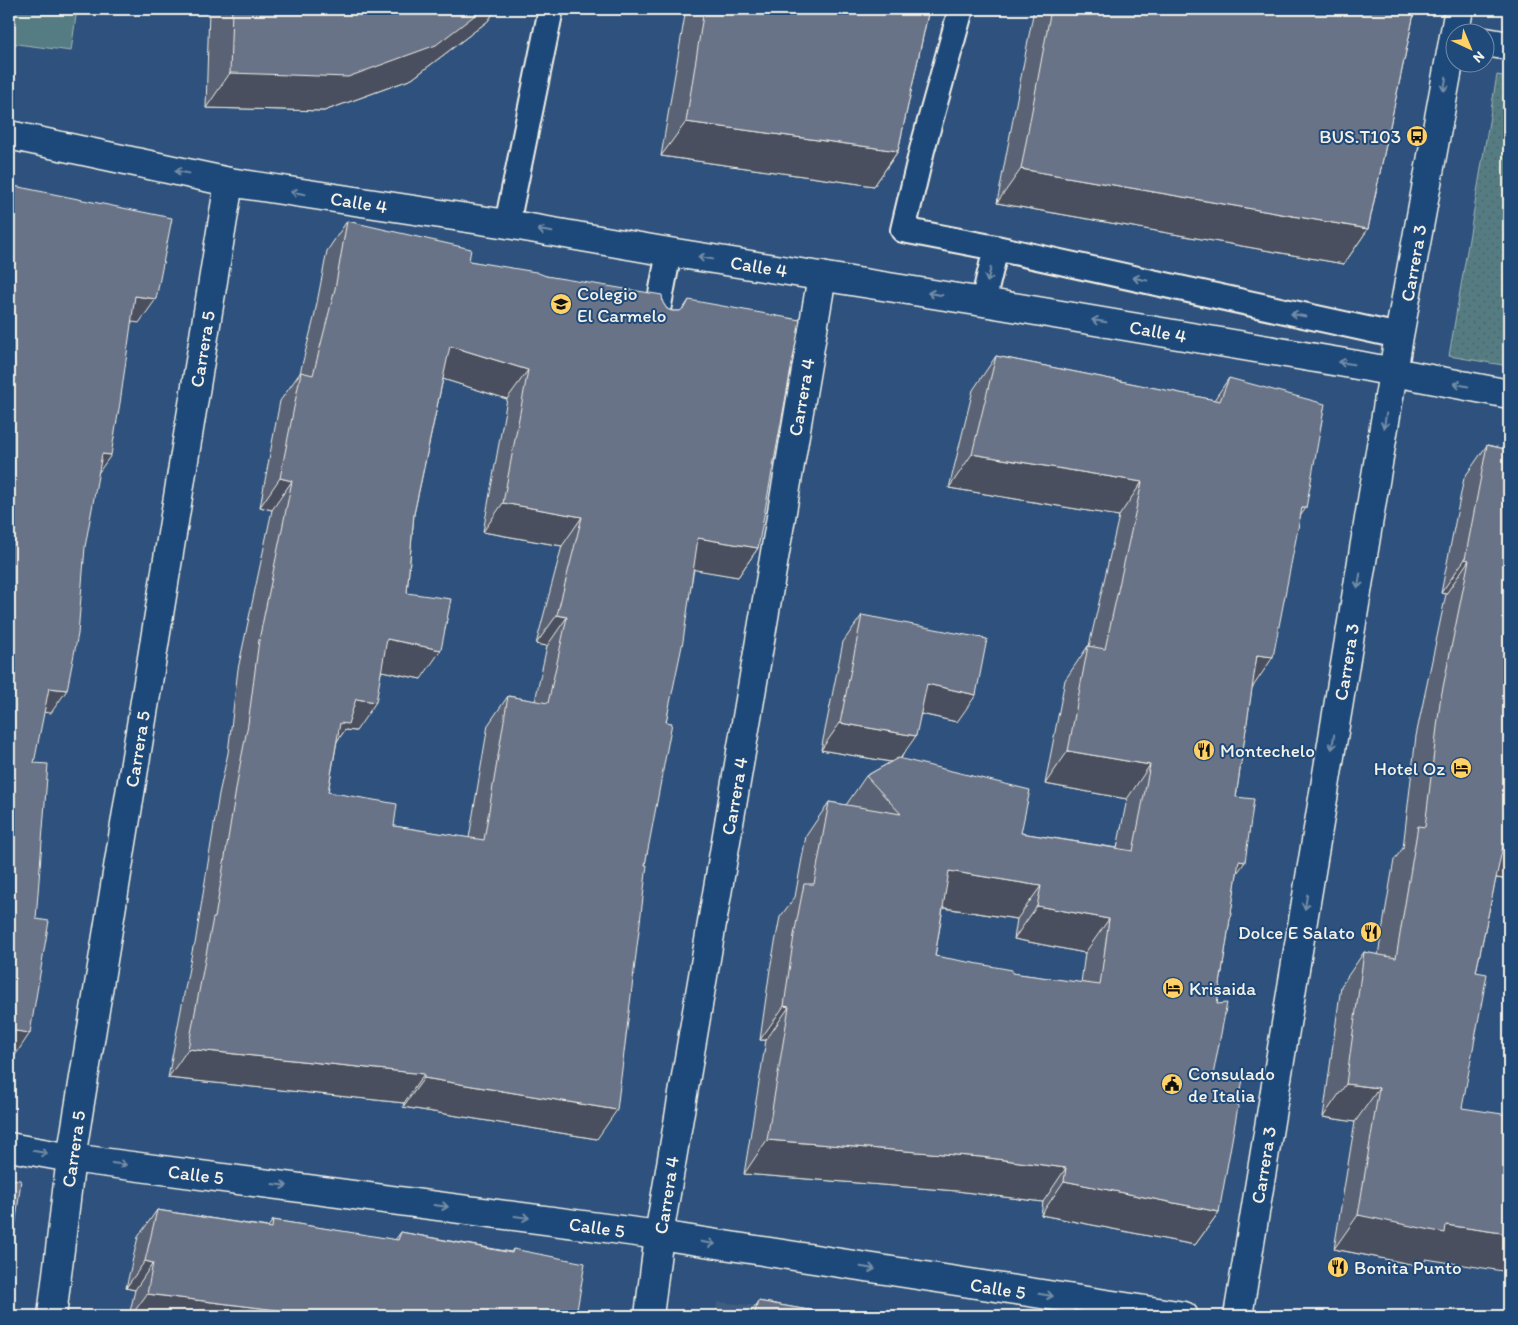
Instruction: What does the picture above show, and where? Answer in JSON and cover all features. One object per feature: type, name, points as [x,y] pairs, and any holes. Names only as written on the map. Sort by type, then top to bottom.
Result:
[{"type":"street","name":"Carrera 3","points":[[1457,22],[1459,9]]},
{"type":"street","points":[[1496,44],[1509,46]]},
{"type":"street","name":"Carrera 3","points":[[1238,1316],[1393,373],[1449,72]]},
{"type":"street","name":"Calle 4","points":[[9,136],[230,182],[507,224],[983,302],[1357,365],[1509,394]]},
{"type":"street","name":"Carrera 5","points":[[52,1316],[71,1158],[230,182]]},
{"type":"street","name":"Carrera 4","points":[[649,1316],[659,1236],[822,276]]},
{"type":"street","name":"Calle 5","points":[[9,1147],[71,1158],[659,1236],[1184,1316]]},
{"type":"lane","points":[[507,224],[551,9]]},
{"type":"lane","points":[[961,9],[922,150],[903,230],[996,248],[1400,336]]},
{"type":"lane","points":[[983,302],[996,248]]},
{"type":"lane","points":[[655,327],[669,252]]},
{"type":"shaded area","points":[[717,1302],[866,1316],[716,1316]]},
{"type":"green space","points":[[9,9],[77,9],[71,51],[9,43]]},
{"type":"green space","points":[[1497,75],[1509,77],[1509,366],[1449,356]]},
{"type":"building","points":[[232,9],[483,9],[436,45],[348,77],[230,73]]},
{"type":"building","points":[[704,9],[929,9],[898,151],[686,122]]},
{"type":"building","points":[[1051,9],[1415,9],[1368,229],[1021,169]]},
{"type":"building","points":[[9,185],[172,218],[156,299],[135,296],[111,455],[102,454],[85,547],[78,634],[67,690],[49,688],[34,763],[48,764],[36,919],[49,921],[30,1033],[9,1030]]},
{"type":"building","points":[[347,221],[471,249],[469,261],[662,295],[663,303],[667,309],[672,311],[680,311],[689,300],[800,320],[758,548],[698,538],[683,641],[666,722],[672,723],[645,865],[647,865],[617,1110],[424,1078],[424,1074],[188,1049],[213,918],[215,918],[248,724],[259,640],[292,481],[280,478],[301,372],[313,375],[335,289]],"holes":[[[450,346],[528,370],[503,503],[582,517],[557,615],[567,617],[548,703],[508,696],[484,840],[394,826],[397,804],[328,792],[340,723],[348,724],[356,699],[376,702],[387,639],[441,650],[451,599],[407,593],[414,514]]]},
{"type":"building","points":[[996,356],[1220,401],[1229,378],[1325,404],[1306,508],[1302,508],[1273,657],[1257,655],[1236,797],[1254,799],[1245,862],[1239,861],[1217,1004],[1227,1003],[1213,1075],[1243,1079],[1219,1212],[1064,1181],[1066,1168],[981,1157],[767,1140],[789,1007],[784,1006],[794,935],[804,884],[814,884],[829,802],[901,814],[866,776],[898,758],[1030,790],[1021,833],[1133,851],[1150,765],[1068,751],[1088,646],[1105,649],[1142,482],[972,454]],"holes":[[[949,871],[1041,886],[1037,906],[1109,919],[1100,985],[1012,973],[1012,970],[935,956]]]},
{"type":"building","points":[[1487,445],[1509,450],[1509,842],[1504,841],[1476,972],[1487,974],[1462,1108],[1509,1115],[1509,1234],[1446,1225],[1445,1233],[1358,1215],[1379,1088],[1346,1084],[1364,952],[1396,958],[1418,826],[1425,827],[1440,702],[1469,560],[1465,559]]},
{"type":"building","points":[[862,615],[987,639],[976,695],[927,684],[916,736],[840,723]]},
{"type":"building","points":[[9,1179],[21,1180],[9,1277]]},
{"type":"building","points":[[157,1210],[272,1228],[273,1220],[398,1240],[401,1232],[512,1253],[513,1249],[585,1263],[576,1316],[309,1316],[309,1314],[147,1294],[153,1263],[145,1261]]},
{"type":"building","points":[[758,1301],[836,1315],[851,1316],[754,1316]]},
{"type":"building","points":[[1074,1310],[1102,1316],[1072,1316]]},
{"type":"place","name":"BUS.T103","points":[[1417,136]]},
{"type":"place","name":"Colegio El Carmelo","points":[[561,304]]},
{"type":"place","name":"Montechelo","points":[[1204,750]]},
{"type":"place","name":"Hotel Oz","points":[[1461,768]]},
{"type":"place","name":"Dolce E Salato","points":[[1371,932]]},
{"type":"place","name":"Krisaida","points":[[1173,988]]},
{"type":"place","name":"Consulado de Italia","points":[[1172,1084]]},
{"type":"place","name":"Bonita Punto","points":[[1338,1267]]}]
